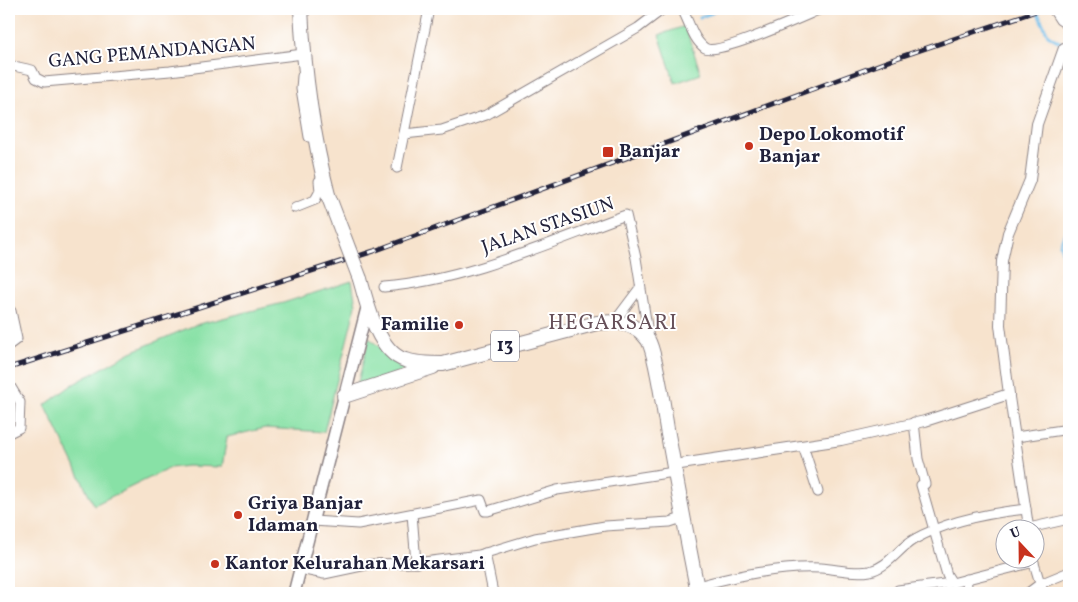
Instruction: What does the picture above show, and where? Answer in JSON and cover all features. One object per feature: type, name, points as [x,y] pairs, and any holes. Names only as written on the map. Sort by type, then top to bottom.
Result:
[{"type":"highway","name":"13","points":[[301,9],[311,118],[328,195],[380,338],[390,351],[403,360],[443,364],[597,322],[615,321],[634,327],[649,342]]},
{"type":"highway","points":[[649,342],[682,518],[698,589]]},
{"type":"highway","points":[[344,396],[443,364]]},
{"type":"main road","points":[[294,593],[368,304]]},
{"type":"street","points":[[397,168],[429,9]]},
{"type":"street","points":[[404,134],[442,130],[486,115],[638,28],[663,9]]},
{"type":"street","points":[[682,9],[702,46],[708,50],[714,50],[747,39],[821,9]]},
{"type":"street","points":[[1053,9],[1060,20],[1069,26]]},
{"type":"street","points":[[1028,520],[1000,325],[1002,261],[1008,233],[1030,180],[1038,124],[1068,43]]},
{"type":"street","name":"GANG PEMANDANGAN","points":[[9,65],[32,70],[36,78],[44,82],[304,57]]},
{"type":"street","points":[[295,208],[315,200],[320,191],[301,89],[304,57]]},
{"type":"street","name":"JALAN STASIUN","points":[[384,287],[421,283],[457,274],[626,214],[636,258],[639,289],[649,342]]},
{"type":"street","points":[[615,321],[639,289]]},
{"type":"street","points":[[9,345],[17,339],[11,312]]},
{"type":"street","points":[[9,384],[20,402],[19,428],[9,433]]},
{"type":"street","points":[[313,521],[358,524],[481,500],[485,511],[488,511],[557,490],[841,440],[925,421],[1009,394]]},
{"type":"street","points":[[914,422],[918,459],[933,530],[947,575],[952,583]]},
{"type":"street","points":[[1016,437],[1069,429]]},
{"type":"street","points":[[803,446],[818,492]]},
{"type":"street","points":[[698,589],[725,578],[781,570],[821,568],[844,571],[872,570],[882,566],[912,540],[933,530],[968,519],[1026,509]]},
{"type":"street","points":[[412,514],[416,563]]},
{"type":"street","points":[[300,569],[324,574],[371,564],[416,563],[485,553],[535,538],[605,526],[670,522],[682,518]]},
{"type":"street","points":[[1046,525],[1069,519]]},
{"type":"street","points":[[485,553],[493,593]]},
{"type":"street","points":[[898,590],[952,583],[1002,570]]},
{"type":"street","points":[[1036,570],[1041,589]]},
{"type":"street","points":[[1028,593],[1041,589],[1069,572]]},
{"type":"street","points":[[966,580],[968,593]]},
{"type":"green space","points":[[685,26],[701,74],[675,83],[659,35]]},
{"type":"green space","points":[[352,281],[356,305],[324,432],[265,428],[227,437],[222,467],[187,466],[170,468],[94,505],[45,405],[72,385],[131,352],[195,325],[283,303]]},
{"type":"green space","points":[[369,338],[406,370],[357,386]]},
{"type":"waterway","points":[[700,17],[712,13],[716,9]]},
{"type":"waterway","points":[[1036,9],[1048,35],[1069,48]]},
{"type":"waterway","points":[[1069,223],[1060,244],[1069,274]]},
{"type":"railway","points":[[9,368],[374,251],[894,59],[1042,9]]},
{"type":"place","name":"Depo Lokomotif Banjar","points":[[749,146]]},
{"type":"place","name":"Banjar","points":[[608,152]]},
{"type":"place","name":"Familie","points":[[459,325]]},
{"type":"place","name":"Griya Banjar Idaman","points":[[238,515]]},
{"type":"place","name":"Kantor Kelurahan Mekarsari","points":[[215,564]]},
{"type":"district","name":"HEGARSARI","points":[[613,323]]}]
